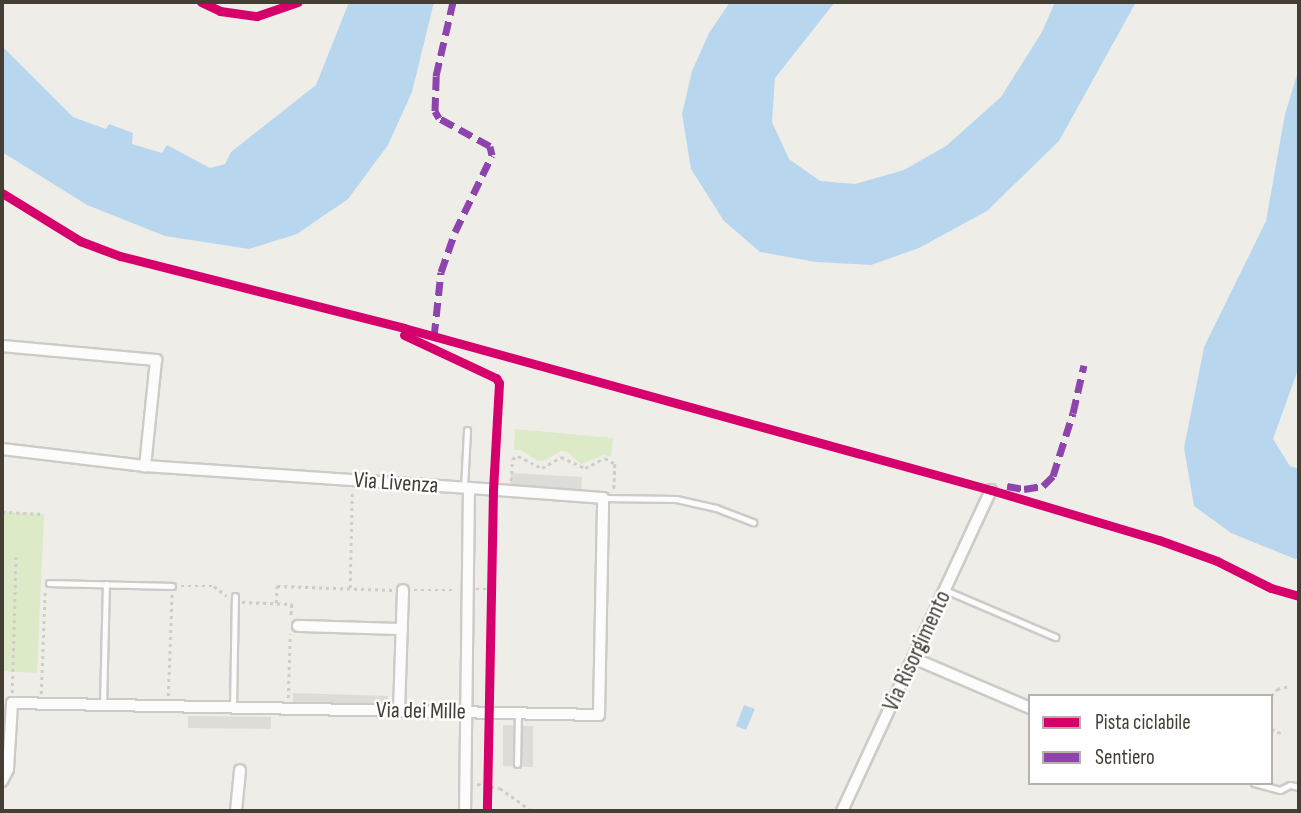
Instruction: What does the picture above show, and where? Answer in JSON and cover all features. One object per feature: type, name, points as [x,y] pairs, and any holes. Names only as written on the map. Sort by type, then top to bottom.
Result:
[{"type":"street","points":[[2,346],[156,360],[145,466]]},
{"type":"street","name":"Via Livenza","points":[[2,449],[145,466],[466,488],[465,811]]},
{"type":"street","points":[[466,488],[608,498]]},
{"type":"street","name":"Via Risorgimento","points":[[842,811],[991,490]]},
{"type":"street","name":"Via dei Mille","points":[[7,703],[599,715],[608,498]]},
{"type":"street","points":[[399,710],[403,590]]},
{"type":"street","points":[[293,625],[402,629]]},
{"type":"street","points":[[913,658],[1028,707]]},
{"type":"street","points":[[2,780],[8,769],[7,703]]},
{"type":"street","points":[[236,811],[240,770]]},
{"type":"lane","points":[[466,488],[467,430]]},
{"type":"lane","points":[[608,498],[676,499],[716,508],[753,522]]},
{"type":"lane","points":[[48,583],[172,586]]},
{"type":"lane","points":[[103,705],[106,584]]},
{"type":"lane","points":[[945,590],[1055,637]]},
{"type":"lane","points":[[233,708],[235,599]]},
{"type":"lane","points":[[517,764],[518,713]]},
{"type":"lane","points":[[1261,785],[1280,790],[1290,785],[1299,787]]},
{"type":"path","points":[[510,491],[512,459],[518,456],[542,468],[561,457],[585,468],[604,458],[615,464],[608,498]]},
{"type":"path","points":[[350,588],[352,480]]},
{"type":"path","points":[[2,512],[44,514]]},
{"type":"path","points":[[7,703],[16,553]]},
{"type":"path","points":[[41,704],[45,583],[48,583]]},
{"type":"path","points":[[168,706],[172,586],[214,586],[235,599],[292,604],[288,698],[284,698],[284,710]]},
{"type":"path","points":[[276,603],[277,586],[403,590],[491,589]]},
{"type":"path","points":[[1273,694],[1277,689],[1290,686]]},
{"type":"path","points":[[1273,730],[1281,733]]},
{"type":"path","points":[[464,769],[474,769],[473,784],[500,788],[532,811]]},
{"type":"green space","points":[[515,429],[613,438],[611,457],[604,455],[581,464],[567,452],[561,451],[546,460],[538,461],[521,450],[514,450]]},
{"type":"green space","points":[[2,512],[44,514],[37,673],[2,671]]},
{"type":"shaded area","points":[[511,473],[582,477],[581,495],[510,491]]},
{"type":"shaded area","points":[[293,693],[388,696],[388,706],[293,704]]},
{"type":"shaded area","points":[[188,716],[271,717],[271,729],[188,728]]},
{"type":"shaded area","points":[[503,725],[533,726],[533,767],[503,766]]},
{"type":"water","points":[[349,2],[434,2],[412,92],[388,145],[348,199],[297,234],[249,249],[165,236],[87,205],[2,152],[2,46],[73,117],[106,129],[109,124],[133,133],[132,144],[162,153],[167,145],[210,168],[225,164],[231,152],[316,85]]},
{"type":"water","points":[[730,2],[835,2],[775,78],[772,122],[789,159],[820,181],[855,184],[904,170],[946,146],[1001,97],[1042,32],[1055,2],[1136,2],[1059,141],[987,211],[919,248],[871,265],[816,262],[760,252],[724,221],[691,169],[682,114],[692,71],[709,33]]},
{"type":"water","points":[[1299,68],[1299,367],[1273,439],[1290,466],[1299,469],[1299,559],[1295,559],[1231,533],[1194,506],[1184,448],[1204,347],[1266,221],[1285,114]]},
{"type":"water","points":[[744,705],[755,709],[746,730],[736,726]]},
{"type":"marked path","points":[[434,337],[441,272],[455,232],[492,155],[490,146],[439,118],[435,111],[436,76],[453,2]]},
{"type":"marked path","points":[[1007,486],[1024,489],[1043,486],[1053,476],[1073,413],[1084,365]]},
{"type":"cycle path","points":[[201,2],[220,11],[257,16],[298,2]]},
{"type":"cycle path","points":[[2,193],[80,241],[120,256],[404,328],[991,490],[1159,540],[1217,561],[1271,588],[1299,596]]},
{"type":"cycle path","points":[[404,335],[496,378],[499,383],[493,490],[487,811]]}]
